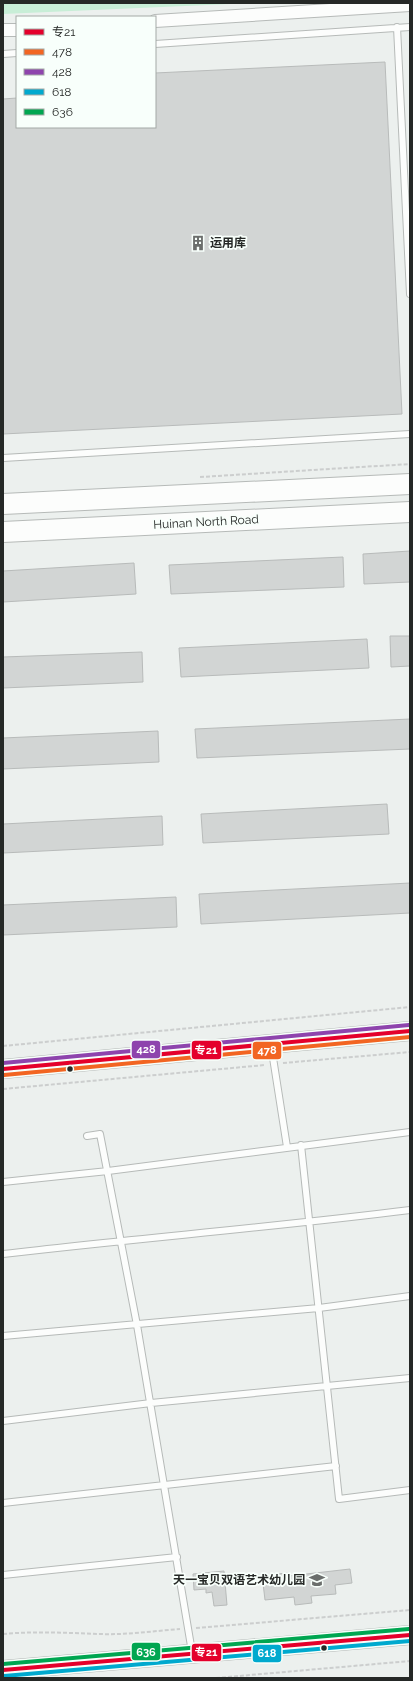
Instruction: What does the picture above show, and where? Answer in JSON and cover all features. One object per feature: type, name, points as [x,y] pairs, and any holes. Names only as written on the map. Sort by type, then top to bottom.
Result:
[{"type":"main road","points":[[3,504],[410,484]]},
{"type":"main road","name":"Huinan North Road","points":[[3,532],[410,512]]},
{"type":"street","points":[[156,22],[410,5]]},
{"type":"street","points":[[3,30],[16,30]]},
{"type":"street","points":[[3,1069],[410,1031]]},
{"type":"street","points":[[3,1670],[410,1635]]},
{"type":"lane","points":[[397,27],[410,294]]},
{"type":"lane","points":[[156,44],[410,27]]},
{"type":"lane","points":[[3,54],[16,53]]},
{"type":"lane","points":[[3,458],[410,434]]},
{"type":"lane","points":[[271,1044],[287,1146]]},
{"type":"lane","points":[[3,1182],[108,1171],[287,1146],[410,1132]]},
{"type":"lane","points":[[87,1136],[100,1134],[108,1171],[151,1403],[193,1654]]},
{"type":"lane","points":[[301,1145],[339,1498],[410,1490]]},
{"type":"lane","points":[[3,1254],[121,1240],[310,1222],[410,1210]]},
{"type":"lane","points":[[3,1336],[319,1308],[410,1296]]},
{"type":"lane","points":[[3,1421],[151,1403],[410,1378]]},
{"type":"lane","points":[[3,1503],[336,1466]]},
{"type":"lane","points":[[3,1575],[177,1557]]},
{"type":"path","points":[[194,478],[410,464]]},
{"type":"path","points":[[3,1046],[410,1007]]},
{"type":"path","points":[[3,1089],[410,1052]]},
{"type":"path","points":[[3,1634],[46,1631],[124,1634],[410,1610]]},
{"type":"path","points":[[216,1678],[410,1661]]},
{"type":"green space","points":[[3,3],[253,3],[3,14]]},
{"type":"building","name":"运用库","points":[[385,62],[402,414],[3,434],[3,99],[16,98],[16,128],[156,128],[156,73]]},
{"type":"building","points":[[410,551],[410,582],[364,584],[363,554]]},
{"type":"building","points":[[343,557],[344,587],[171,594],[169,565]]},
{"type":"building","points":[[134,563],[136,594],[3,602],[3,571]]},
{"type":"building","points":[[390,636],[410,636],[410,666],[391,667]]},
{"type":"building","points":[[367,639],[369,668],[181,677],[179,648]]},
{"type":"building","points":[[142,652],[143,682],[3,688],[3,657]]},
{"type":"building","points":[[410,719],[410,749],[197,758],[195,729]]},
{"type":"building","points":[[158,731],[159,762],[3,769],[3,738]]},
{"type":"building","points":[[387,804],[389,834],[203,843],[201,814]]},
{"type":"building","points":[[162,816],[163,845],[3,853],[3,824]]},
{"type":"building","points":[[410,883],[410,913],[201,924],[199,894]]},
{"type":"building","points":[[176,897],[177,927],[3,935],[3,905]]},
{"type":"building","points":[[350,1569],[352,1583],[335,1585],[336,1594],[311,1596],[312,1603],[295,1605],[294,1597],[265,1600],[263,1583],[276,1581],[275,1574],[289,1573],[289,1576]]},
{"type":"building","points":[[224,1571],[227,1605],[214,1606],[212,1592],[206,1593],[206,1589],[194,1590],[193,1574]]},
{"type":"transit line","name":"428","points":[[3,1063],[409,1025]]},
{"type":"transit line","name":"专21","points":[[3,1069],[410,1031]]},
{"type":"transit line","name":"478","points":[[4,1075],[410,1037]]},
{"type":"transit line","name":"636","points":[[3,1664],[409,1629]]},
{"type":"transit line","name":"专21","points":[[3,1670],[410,1635]]},
{"type":"transit line","name":"618","points":[[4,1676],[410,1641]]},
{"type":"place","name":"运用库","points":[[198,243]]},
{"type":"place","name":"天一宝贝双语艺术幼儿园","points":[[317,1580]]}]
